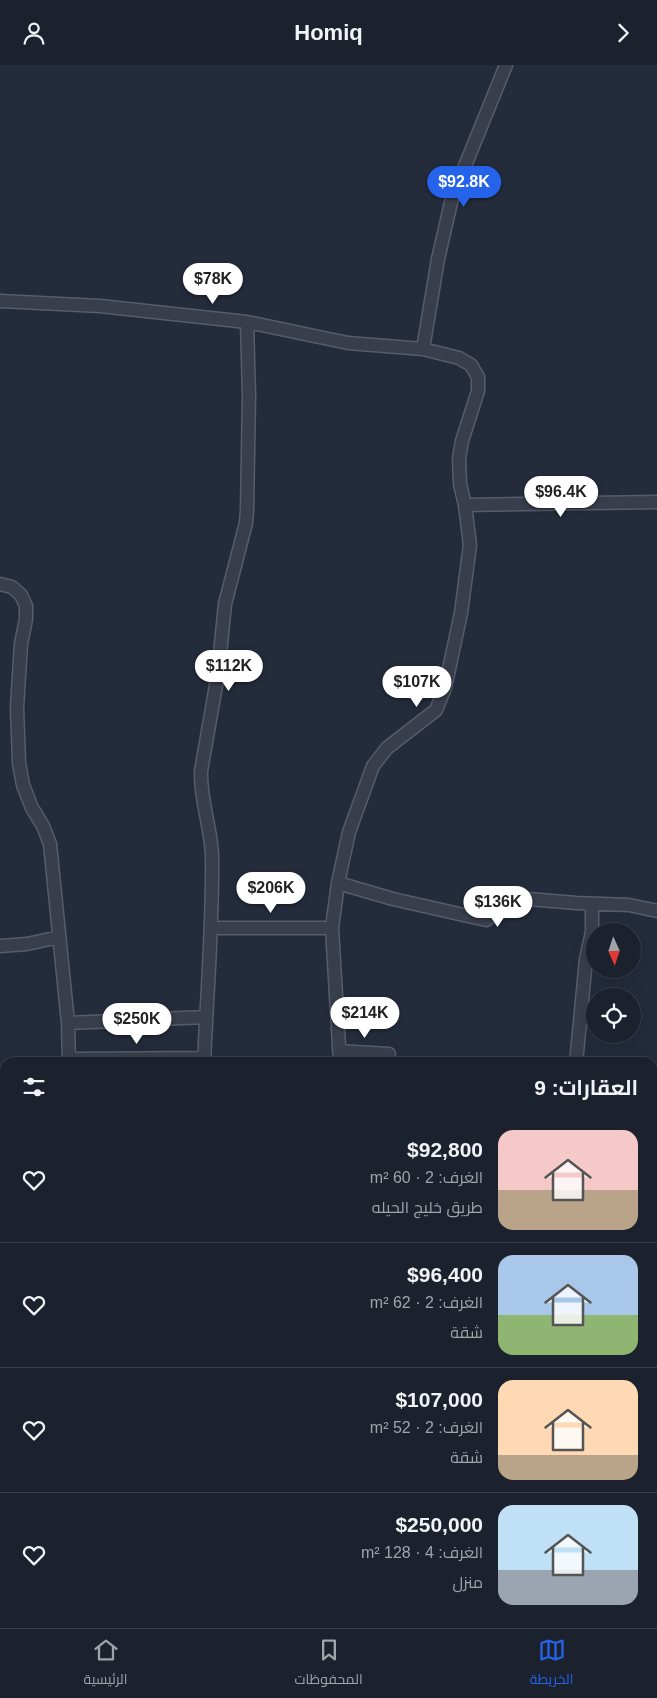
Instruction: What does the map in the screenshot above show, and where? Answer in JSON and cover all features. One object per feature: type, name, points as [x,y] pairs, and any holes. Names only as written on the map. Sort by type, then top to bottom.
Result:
[{"type":"street","points":[[423,349],[438,259],[452,198],[506,65]]},
{"type":"street","points":[[0,301],[100,306],[247,322],[348,343],[423,349],[459,358],[471,365],[478,377],[478,391],[462,441],[459,457],[460,484],[465,505],[470,545],[457,632],[440,702],[436,710],[387,748],[373,766],[349,831],[338,883],[332,928],[339,1057],[388,1054]]},
{"type":"street","points":[[204,1057],[211,928],[212,853],[200,786],[218,674],[225,604],[246,523],[249,396],[247,322]]},
{"type":"street","points":[[465,505],[657,501]]},
{"type":"street","points":[[0,584],[12,587],[21,595],[26,606],[26,619],[21,644],[17,707],[19,763],[23,785],[50,844],[70,1057]]},
{"type":"street","points":[[338,883],[393,899],[486,920],[493,896],[629,905],[657,911]]},
{"type":"street","points":[[577,1057],[585,969],[592,933],[592,904]]},
{"type":"street","points":[[211,928],[332,928]]},
{"type":"street","points":[[0,946],[27,944],[59,937]]},
{"type":"street","points":[[68,1023],[206,1017]]}]
